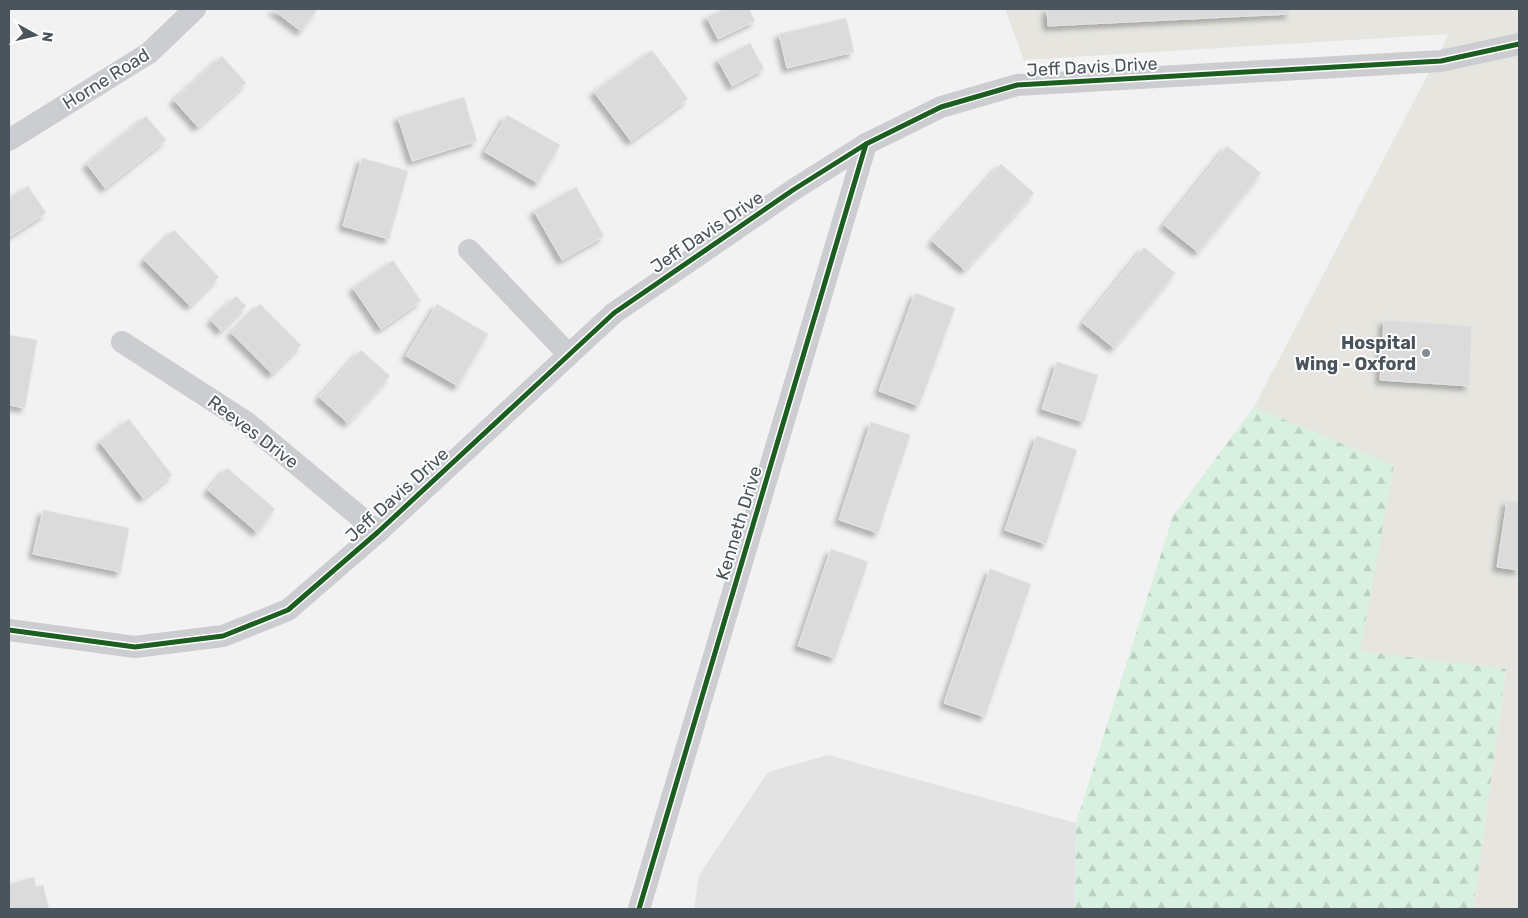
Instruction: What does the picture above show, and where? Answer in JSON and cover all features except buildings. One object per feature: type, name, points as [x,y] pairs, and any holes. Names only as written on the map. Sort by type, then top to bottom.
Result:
[{"type":"street","name":"Horne Road","points":[[9,140],[149,53],[195,9]]},
{"type":"street","name":"Jeff Davis Drive","points":[[9,630],[135,647],[223,636],[288,610],[378,532],[614,313],[793,190],[866,144],[941,107],[1017,85],[1432,62],[1519,44]]},
{"type":"street","name":"Kenneth Drive","points":[[639,909],[866,144]]},
{"type":"street","points":[[469,250],[568,355]]},
{"type":"street","name":"Reeves Drive","points":[[122,342],[246,422],[378,532]]},
{"type":"shaded area","points":[[1005,9],[1519,9],[1519,909],[1473,909],[1506,670],[1359,651],[1394,465],[1254,407],[1449,34],[1024,60]]},
{"type":"shaded area","points":[[828,755],[1076,823],[1074,909],[694,909],[699,875],[768,772]]},
{"type":"green space","points":[[1254,407],[1394,465],[1360,651],[1506,669],[1473,909],[1074,909],[1076,823],[1173,516]]},
{"type":"cycle path","points":[[9,630],[135,647],[223,636],[288,610],[378,532],[614,313],[793,190],[866,144],[941,107],[1017,85],[1441,61],[1519,44]]},
{"type":"cycle path","points":[[639,909],[866,144]]},
{"type":"place","name":"Hospital Wing - Oxford","points":[[1426,353]]}]
